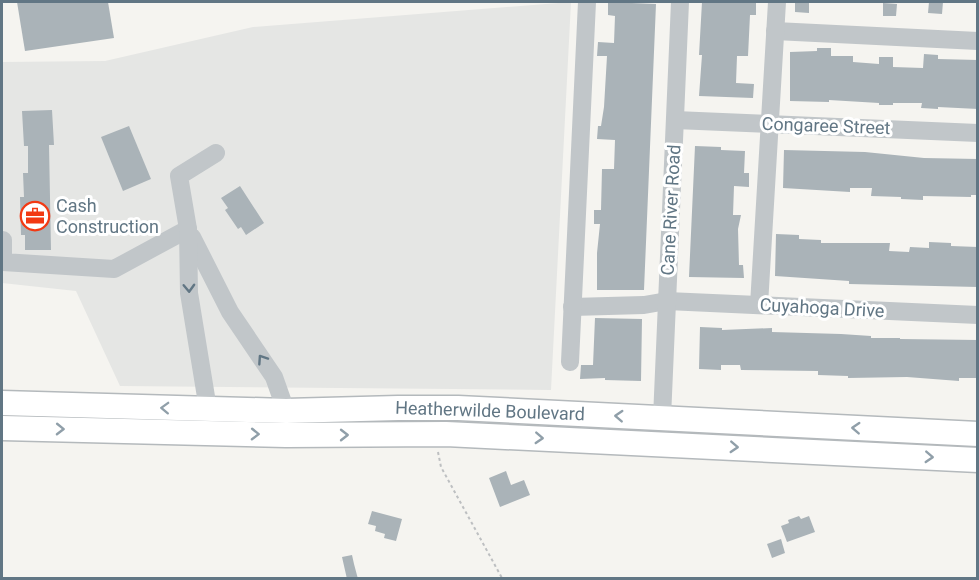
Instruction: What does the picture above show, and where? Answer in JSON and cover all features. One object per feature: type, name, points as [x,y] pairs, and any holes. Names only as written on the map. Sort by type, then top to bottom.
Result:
[{"type":"main road","name":"Heatherwilde Boulevard","points":[[2,403],[208,409],[286,423],[398,408],[458,408],[978,434]]},
{"type":"main road","name":"Heatherwilde Boulevard","points":[[2,428],[286,423],[434,434],[978,460]]},
{"type":"street","points":[[570,362],[587,2]]},
{"type":"street","name":"Cane River Road","points":[[662,418],[680,2]]},
{"type":"street","points":[[759,305],[777,2]]},
{"type":"street","points":[[775,31],[978,41]]},
{"type":"street","name":"Congaree Street","points":[[675,120],[978,133]]},
{"type":"street","points":[[208,409],[189,293],[188,229],[179,176],[216,153]]},
{"type":"street","points":[[3,240],[2,262],[114,269],[188,229]]},
{"type":"street","points":[[188,229],[230,312],[274,377],[286,423]]},
{"type":"street","name":"Cuyahoga Drive","points":[[572,307],[644,305],[667,301],[978,315]]},
{"type":"path","points":[[434,434],[441,467],[502,579]]},
{"type":"shaded area","points":[[571,2],[551,390],[120,386],[76,291],[2,283],[2,62],[105,61],[253,27]]},
{"type":"building","points":[[17,2],[108,2],[114,38],[25,51]]},
{"type":"building","points":[[608,2],[656,4],[644,290],[597,290],[600,224],[594,224],[594,210],[601,210],[602,169],[614,169],[615,140],[597,139],[598,126],[601,126],[604,107],[607,56],[597,56],[598,42],[614,43],[615,16],[608,15]]},
{"type":"building","points":[[702,2],[756,2],[756,15],[750,15],[748,56],[737,56],[736,83],[754,84],[753,98],[699,96]]},
{"type":"building","points":[[795,2],[809,2],[809,13],[795,12]]},
{"type":"building","points":[[929,2],[943,2],[942,14],[928,13]]},
{"type":"building","points":[[883,3],[897,4],[896,16],[883,16]]},
{"type":"building","points":[[817,48],[831,48],[831,56],[853,56],[853,62],[879,64],[879,57],[893,57],[893,67],[923,68],[924,54],[938,55],[938,59],[978,60],[978,109],[921,108],[922,103],[879,105],[879,103],[829,100],[829,102],[790,101],[790,52],[817,51]]},
{"type":"building","name":"Cash Construction","points":[[52,110],[54,145],[49,145],[51,250],[25,250],[25,235],[21,235],[20,197],[24,197],[23,173],[28,173],[28,146],[24,146],[22,111]]},
{"type":"building","points":[[129,126],[151,179],[123,191],[101,137]]},
{"type":"building","points":[[695,146],[745,151],[744,173],[749,173],[749,187],[734,186],[733,215],[741,215],[738,229],[739,265],[743,265],[744,278],[689,277]]},
{"type":"building","points":[[784,150],[978,159],[978,195],[971,195],[971,197],[923,196],[923,200],[871,196],[872,188],[850,188],[850,192],[783,188]]},
{"type":"building","points":[[240,186],[264,223],[246,235],[241,227],[238,229],[225,210],[228,208],[221,198]]},
{"type":"building","points":[[776,234],[799,235],[799,239],[821,240],[821,243],[890,243],[889,251],[909,252],[910,247],[929,248],[929,242],[978,247],[978,287],[849,284],[849,281],[775,276]]},
{"type":"building","points":[[595,318],[642,319],[641,381],[605,380],[605,378],[580,379],[581,365],[593,365]]},
{"type":"building","points":[[700,327],[722,328],[722,330],[772,328],[772,332],[841,334],[871,336],[871,338],[978,340],[978,378],[959,378],[959,381],[907,377],[848,378],[848,376],[818,375],[818,371],[741,370],[740,365],[721,365],[721,370],[699,369]]},
{"type":"building","points":[[506,471],[511,485],[524,480],[530,495],[500,507],[489,478]]},
{"type":"building","points":[[372,511],[402,519],[396,541],[384,538],[385,534],[375,531],[376,526],[368,524]]},
{"type":"building","points":[[799,516],[801,519],[809,516],[815,532],[787,542],[781,526],[789,523],[788,520]]},
{"type":"building","points":[[781,539],[785,553],[772,558],[767,544]]},
{"type":"building","points":[[352,555],[358,579],[347,579],[342,557]]},
{"type":"place","name":"Cash Construction","points":[[35,216]]}]
